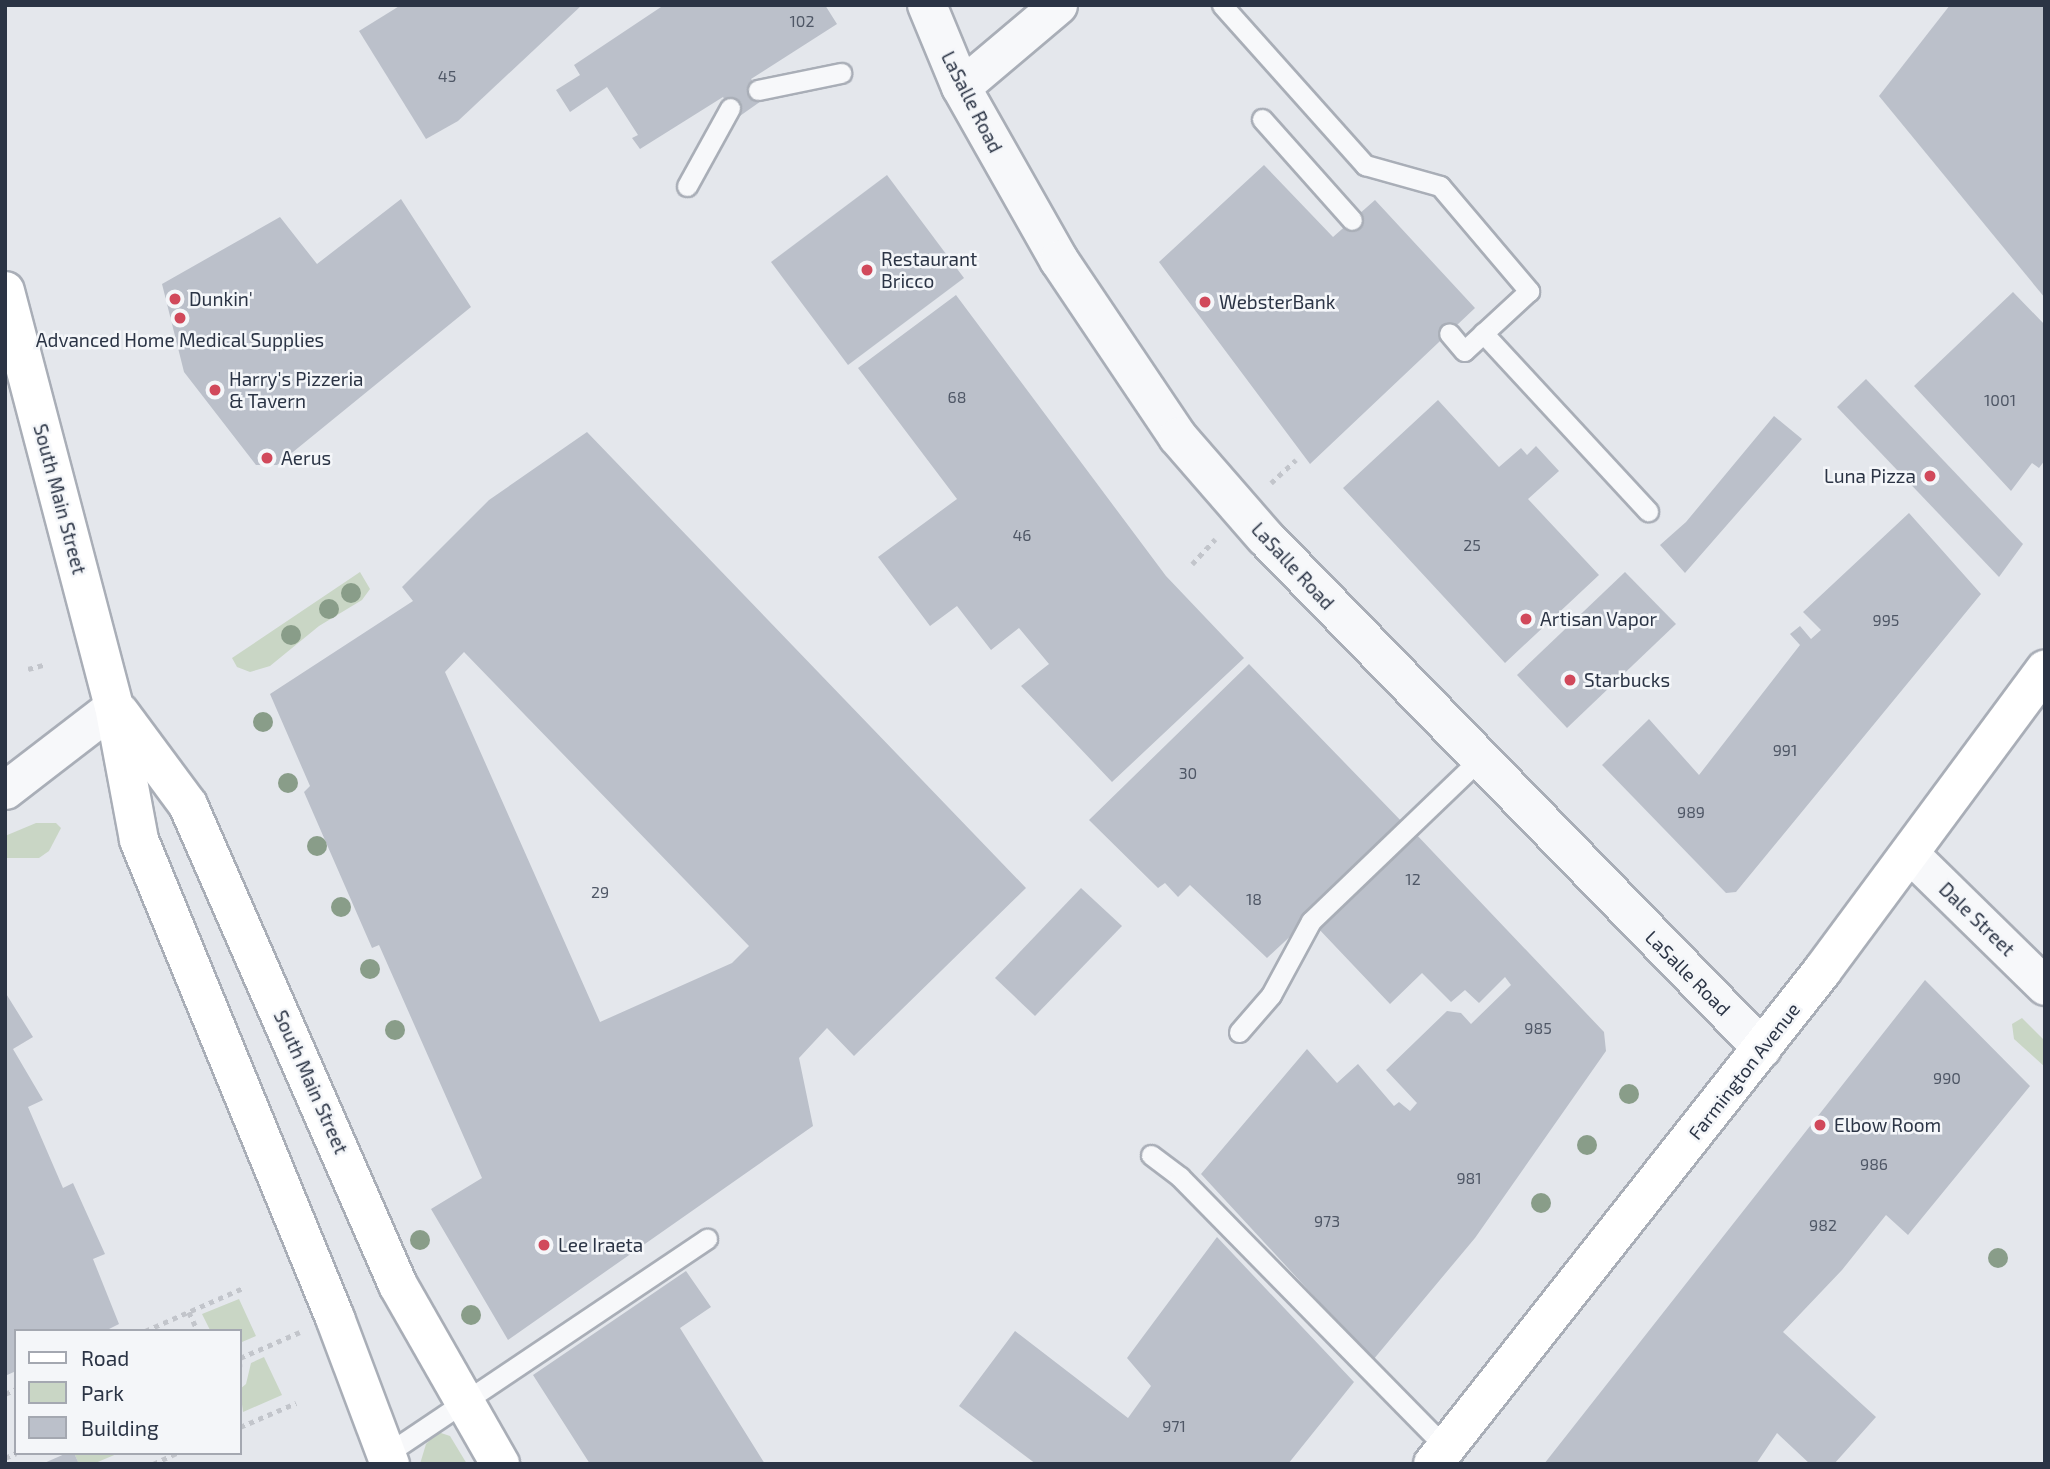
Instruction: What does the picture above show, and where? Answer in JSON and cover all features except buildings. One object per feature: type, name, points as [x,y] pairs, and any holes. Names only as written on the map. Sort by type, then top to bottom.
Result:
[{"type":"main road","name":"South Main Street","points":[[5,292],[114,706],[139,839],[335,1318],[387,1459]]},
{"type":"main road","name":"Farmington Avenue","points":[[1440,1456],[1762,1048],[2045,670]]},
{"type":"main road","name":"South Main Street","points":[[114,706],[188,805],[398,1285],[499,1464]]},
{"type":"street","name":"LaSalle Road","points":[[928,5],[961,87],[1059,260],[1178,437],[1265,537],[1762,1048]]},
{"type":"street","points":[[961,87],[1058,5]]},
{"type":"street","points":[[5,790],[114,706]]},
{"type":"street","name":"Dale Street","points":[[1909,852],[2045,986]]},
{"type":"lane","points":[[1222,5],[1365,165],[1440,186],[1529,291],[1464,351],[1449,333]]},
{"type":"lane","points":[[758,90],[841,73]]},
{"type":"lane","points":[[687,186],[730,108]]},
{"type":"lane","points":[[1262,119],[1352,220]]},
{"type":"lane","points":[[1483,333],[1648,511]]},
{"type":"lane","points":[[1239,1032],[1271,995],[1311,921],[1479,760]]},
{"type":"lane","points":[[1151,1155],[1181,1177],[1440,1456]]},
{"type":"lane","points":[[387,1459],[462,1401],[707,1238]]},
{"type":"path","points":[[29,668],[43,664]]},
{"type":"path","points":[[150,1329],[243,1288]]},
{"type":"path","points":[[189,1312],[197,1329]]},
{"type":"path","points":[[242,1357],[314,1327]]},
{"type":"path","points":[[242,1425],[296,1404]]},
{"type":"path","points":[[153,1464],[173,1455]]},
{"type":"green space","points":[[360,572],[370,589],[362,600],[319,626],[270,666],[250,672],[237,667],[232,658]]},
{"type":"green space","points":[[36,823],[56,823],[61,828],[49,851],[39,858],[5,858],[5,836]]},
{"type":"green space","points":[[2022,1018],[2045,1041],[2045,1067],[2014,1039],[2012,1024]]},
{"type":"green space","points":[[239,1299],[256,1336],[242,1342],[242,1329],[210,1329],[202,1314]]},
{"type":"green space","points":[[264,1357],[282,1395],[243,1412],[242,1387],[246,1384],[251,1363]]},
{"type":"green space","points":[[438,1432],[450,1436],[467,1464],[420,1464],[426,1444]]},
{"type":"green space","points":[[75,1455],[114,1455],[93,1464],[79,1464]]},
{"type":"place","name":"Restaurant Bricco","points":[[867,270]]},
{"type":"place","name":"Dunkin'","points":[[175,299]]},
{"type":"place","name":"WebsterBank","points":[[1205,302]]},
{"type":"place","name":"Advanced Home Medical Supplies","points":[[180,318]]},
{"type":"place","name":"Harry's Pizzeria & Tavern","points":[[215,390]]},
{"type":"place","name":"Aerus","points":[[267,458]]},
{"type":"place","name":"Luna Pizza","points":[[1930,476]]},
{"type":"place","name":"Artisan Vapor","points":[[1526,619]]},
{"type":"place","name":"Starbucks","points":[[1570,680]]},
{"type":"place","name":"Elbow Room","points":[[1820,1125]]},
{"type":"place","name":"Lee Iraeta","points":[[544,1245]]}]
